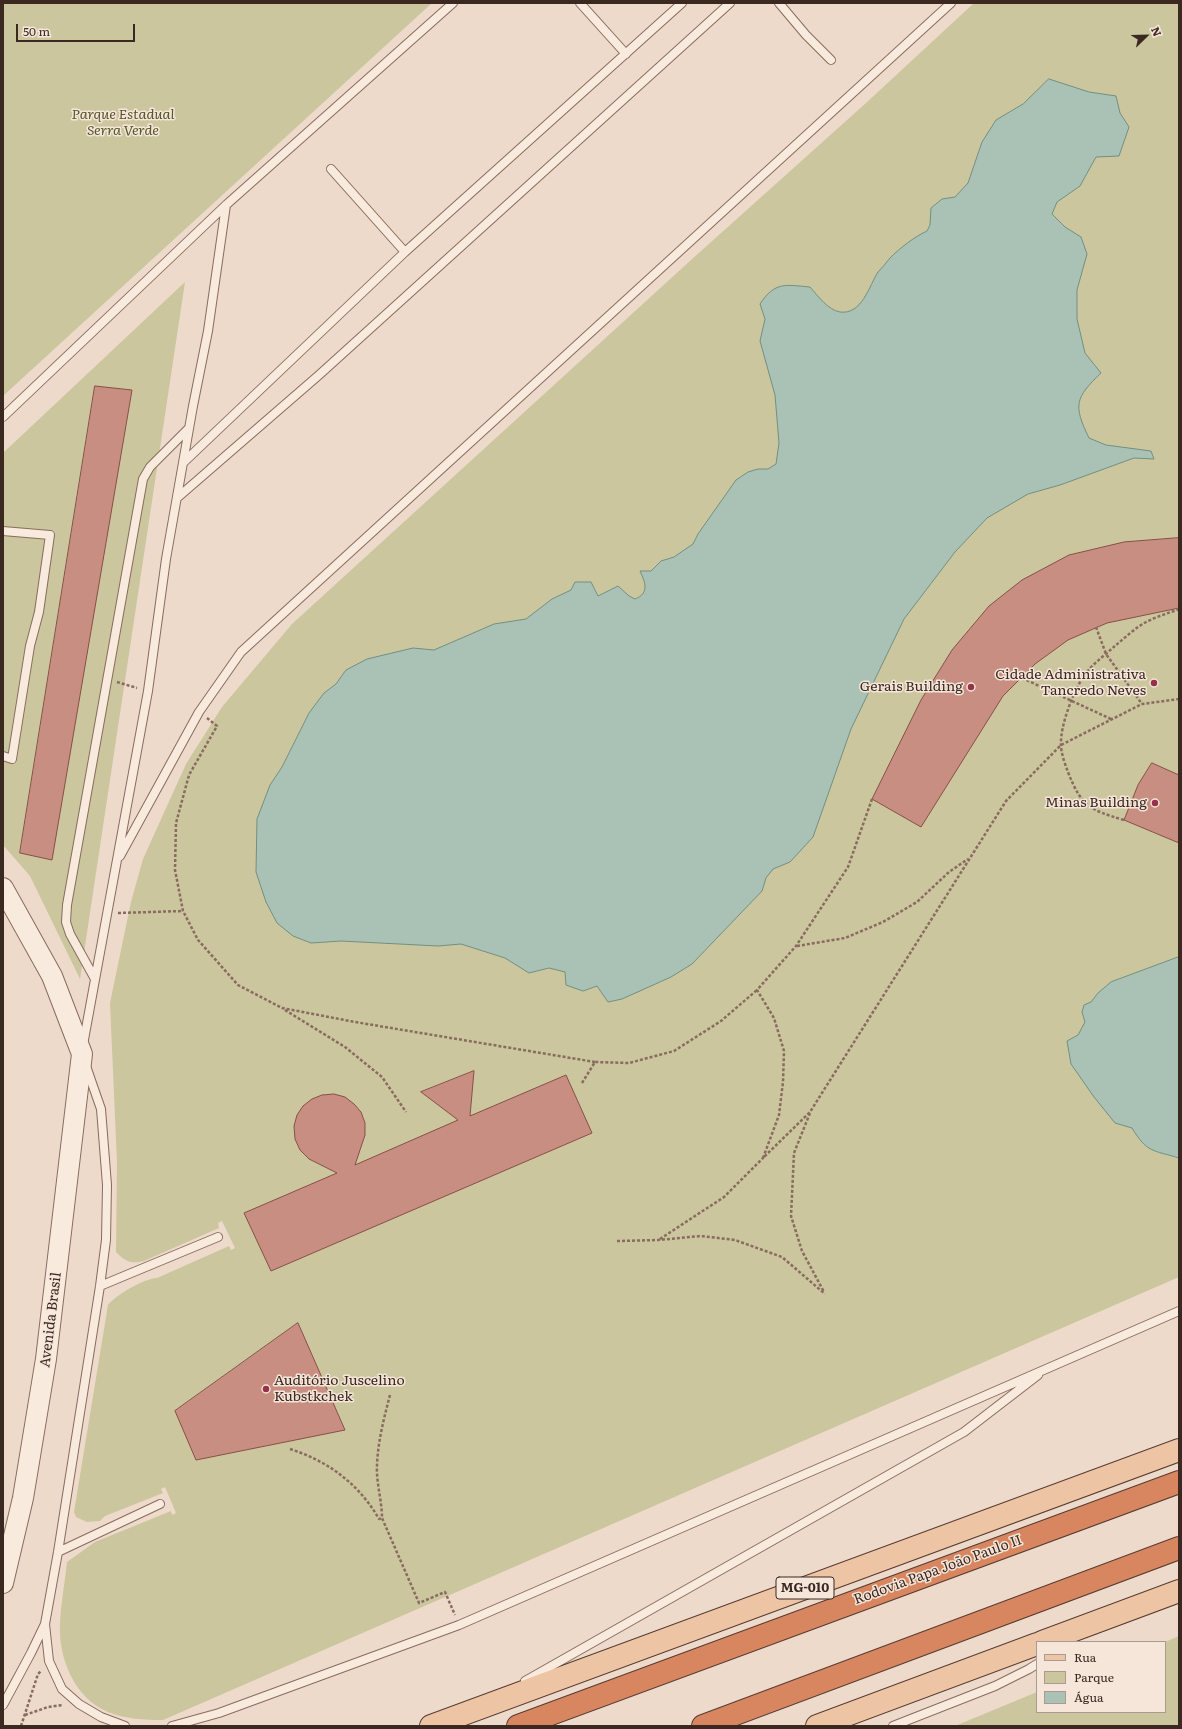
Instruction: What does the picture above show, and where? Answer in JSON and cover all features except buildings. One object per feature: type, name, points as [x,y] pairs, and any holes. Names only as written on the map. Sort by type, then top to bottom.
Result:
[{"type":"highway","name":"Rodovia Papa João Paulo II","points":[[518,1726],[1179,1482]]},
{"type":"highway","points":[[703,1726],[1179,1548]]},
{"type":"main road","name":"MG-010","points":[[431,1726],[1179,1450]]},
{"type":"main road","points":[[1046,1641],[1067,1636],[1179,1591]]},
{"type":"main road","points":[[817,1726],[1036,1644]]},
{"type":"street","points":[[3,888],[52,976],[82,1054]]},
{"type":"street","name":"Avenida Brasil","points":[[3,1583],[23,1498],[46,1359],[82,1054]]},
{"type":"lane","points":[[3,417],[226,206],[453,3]]},
{"type":"lane","points":[[580,3],[626,54]]},
{"type":"lane","points":[[184,462],[405,252],[682,3]]},
{"type":"lane","points":[[177,498],[319,375],[730,3]]},
{"type":"lane","points":[[779,3],[806,35],[831,60]]},
{"type":"lane","points":[[117,862],[199,712],[241,652],[950,3]]},
{"type":"lane","points":[[331,169],[405,252]]},
{"type":"lane","points":[[3,1705],[45,1624],[58,1552],[100,1286],[106,1240],[107,1184],[101,1109],[82,1054],[148,691],[166,559],[189,428],[208,332],[226,206]]},
{"type":"lane","points":[[95,978],[70,934],[66,922],[67,905],[143,479],[150,467],[189,428]]},
{"type":"lane","points":[[3,531],[50,535],[39,612],[30,646],[12,759],[3,756]]},
{"type":"lane","points":[[100,1286],[218,1237]]},
{"type":"lane","points":[[172,1726],[219,1714],[459,1624],[1179,1311]]},
{"type":"lane","points":[[474,1710],[964,1432],[1048,1367]]},
{"type":"lane","points":[[58,1552],[160,1504]]},
{"type":"lane","points":[[45,1624],[49,1660],[62,1688],[80,1704],[101,1717],[125,1726]]},
{"type":"lane","points":[[893,1726],[995,1686],[1036,1665]]},
{"type":"path","points":[[1124,820],[1106,815],[1092,808],[1077,794],[1067,770],[1061,745],[1065,718],[1071,700],[1086,674],[1106,654],[1147,621],[1179,609]]},
{"type":"path","points":[[1096,627],[1106,654],[1142,704]]},
{"type":"path","points":[[1022,678],[1112,720]]},
{"type":"path","points":[[107,679],[148,691]]},
{"type":"path","points":[[617,1241],[658,1240],[701,1236],[735,1240],[782,1257],[826,1294],[802,1251],[791,1216],[794,1153],[810,1112],[1006,801],[1061,745],[1142,704],[1179,699]]},
{"type":"path","points":[[199,712],[217,726],[189,775],[176,823],[175,870],[182,911],[198,940],[238,986],[282,1008],[345,1047],[382,1077],[406,1112]]},
{"type":"path","points":[[282,1008],[355,1022],[596,1062],[629,1063],[674,1051],[721,1021],[757,990],[796,946],[848,867],[872,799]]},
{"type":"path","points":[[796,946],[845,938],[883,922],[917,902],[949,872],[971,857]]},
{"type":"path","points":[[107,913],[182,911]]},
{"type":"path","points":[[757,990],[774,1018],[784,1051],[783,1082],[779,1116],[763,1158]]},
{"type":"path","points":[[582,1083],[596,1062]]},
{"type":"path","points":[[658,1240],[724,1197],[810,1112]]},
{"type":"path","points":[[390,1395],[380,1435],[376,1467],[382,1518],[419,1603],[445,1592],[459,1624]]},
{"type":"path","points":[[290,1449],[310,1455],[356,1487],[379,1518],[382,1518]]},
{"type":"path","points":[[21,1726],[38,1674],[49,1660]]},
{"type":"path","points":[[25,1715],[48,1707],[80,1704]]},
{"type":"green space","name":"Parque Estadual Serra Verde","points":[[3,3],[432,3],[3,396]]},
{"type":"green space","points":[[974,3],[1179,3],[1179,1277],[163,1720],[135,1719],[108,1712],[96,1706],[77,1687],[70,1675],[62,1649],[60,1623],[67,1562],[95,1542],[171,1511],[172,1515],[176,1513],[165,1487],[161,1489],[163,1493],[105,1516],[100,1521],[87,1522],[76,1517],[74,1512],[108,1305],[117,1297],[138,1284],[157,1278],[229,1246],[231,1250],[235,1248],[222,1221],[218,1223],[219,1228],[144,1261],[132,1262],[123,1258],[116,1252],[117,1162],[110,1003],[131,902],[143,859],[186,764],[222,707],[292,624],[691,260],[866,103]]},
{"type":"green space","points":[[185,282],[80,979],[30,876],[3,845],[3,453]]},
{"type":"green space","points":[[1179,1636],[1179,1726],[955,1726],[1036,1692],[1036,1713],[1166,1713],[1166,1642]]},
{"type":"water","points":[[1049,79],[1089,92],[1116,96],[1120,113],[1129,127],[1119,156],[1096,157],[1080,186],[1057,202],[1052,214],[1065,227],[1081,237],[1087,254],[1077,290],[1077,319],[1085,353],[1101,373],[1086,389],[1079,402],[1080,417],[1084,427],[1089,438],[1106,445],[1151,451],[1154,459],[1134,458],[1060,485],[1028,494],[987,518],[955,552],[904,619],[851,729],[813,837],[790,862],[773,869],[766,878],[762,891],[692,964],[671,977],[622,999],[608,1002],[597,986],[583,991],[566,985],[565,972],[549,968],[529,973],[505,958],[461,944],[438,946],[341,941],[311,943],[293,936],[277,923],[266,902],[256,872],[257,819],[270,785],[282,767],[309,713],[324,693],[336,684],[346,670],[367,659],[413,648],[434,650],[494,624],[526,619],[552,599],[571,590],[575,582],[591,582],[598,596],[618,586],[629,596],[635,599],[640,597],[643,594],[645,583],[640,571],[651,571],[661,561],[674,557],[693,544],[698,534],[736,480],[748,472],[758,469],[768,469],[776,464],[779,443],[775,395],[760,341],[765,319],[760,304],[765,297],[771,291],[782,286],[788,285],[810,287],[831,309],[840,312],[848,312],[854,309],[864,298],[878,272],[890,258],[907,243],[927,231],[930,225],[931,208],[942,199],[955,197],[968,183],[982,142],[996,120],[1023,104]]},
{"type":"water","points":[[1179,957],[1179,1158],[1151,1149],[1142,1142],[1132,1128],[1115,1123],[1094,1097],[1071,1064],[1067,1041],[1078,1035],[1085,1022],[1082,1012],[1084,1005],[1091,1002],[1098,993],[1111,982]]},
{"type":"place","name":"Cidade Administrativa Tancredo Neves","points":[[1154,683]]},
{"type":"place","name":"Gerais Building","points":[[971,687]]},
{"type":"place","name":"Minas Building","points":[[1155,803]]},
{"type":"place","name":"Auditório Juscelino Kubstkchek","points":[[266,1389]]}]
